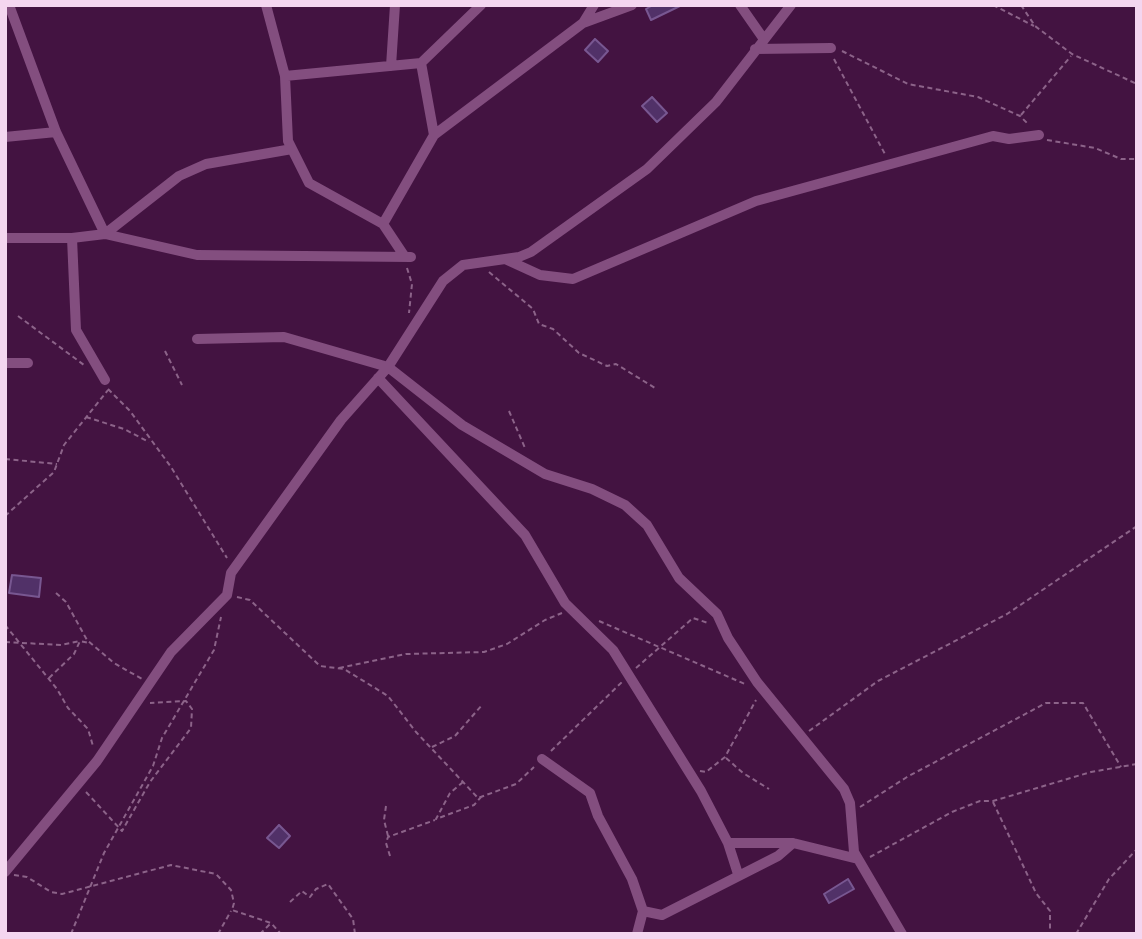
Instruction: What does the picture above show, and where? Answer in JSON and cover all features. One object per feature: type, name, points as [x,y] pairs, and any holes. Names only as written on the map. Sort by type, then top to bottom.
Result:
[{"type":"street","points":[[9,5],[56,132],[105,234]]},
{"type":"street","points":[[266,5],[285,76],[288,141],[309,183],[383,224],[407,259]]},
{"type":"street","points":[[391,66],[395,5]]},
{"type":"street","points":[[285,76],[421,63],[481,5]]},
{"type":"street","points":[[583,23],[594,5]]},
{"type":"street","points":[[383,224],[434,135],[583,23],[632,5]]},
{"type":"street","points":[[740,5],[763,38]]},
{"type":"street","points":[[5,872],[97,761],[171,652],[227,594],[231,573],[341,420],[388,367],[443,281],[463,265],[519,257],[544,244],[647,169],[716,102],[791,5]]},
{"type":"street","points":[[755,49],[831,48]]},
{"type":"street","points":[[421,63],[434,135]]},
{"type":"street","points":[[5,137],[56,132]]},
{"type":"street","points":[[505,259],[540,275],[573,279],[756,201],[892,166],[993,136],[1009,139],[1038,135]]},
{"type":"street","points":[[105,234],[179,176],[206,164],[292,149]]},
{"type":"street","points":[[5,238],[72,238],[105,234],[197,255],[407,259]]},
{"type":"street","points":[[72,238],[76,330],[104,384]]},
{"type":"street","points":[[197,339],[284,337],[388,367],[462,425],[535,468],[560,480],[593,489],[625,505],[647,525],[679,578],[710,605],[765,692],[844,789],[849,799],[852,844],[902,934]]},
{"type":"street","points":[[5,363],[28,363]]},
{"type":"street","points":[[378,377],[525,535],[571,609],[613,650],[687,769],[728,843],[738,874]]},
{"type":"street","points":[[542,759],[590,793],[598,816],[632,879],[643,911],[637,934]]},
{"type":"street","points":[[728,843],[793,843],[858,859]]},
{"type":"street","points":[[643,911],[662,915],[778,856],[793,843]]},
{"type":"path","points":[[993,5],[1035,26],[1072,54],[1137,84]]},
{"type":"path","points":[[1021,5],[1035,26]]},
{"type":"path","points":[[831,48],[908,83],[978,97],[1020,116],[1038,135],[1052,143],[1095,148],[1121,159],[1137,159]]},
{"type":"path","points":[[831,48],[858,107],[892,166]]},
{"type":"path","points":[[1020,116],[1072,54]]},
{"type":"path","points":[[406,322],[412,304],[412,284],[407,259]]},
{"type":"path","points":[[478,261],[533,309],[539,324],[553,330],[579,352],[607,366],[616,364],[656,388]]},
{"type":"path","points":[[18,316],[55,346],[87,367]]},
{"type":"path","points":[[165,351],[182,385]]},
{"type":"path","points":[[5,516],[54,472],[64,445],[86,417],[104,384],[130,411],[150,443],[171,467],[184,494],[206,523],[228,560],[231,573]]},
{"type":"path","points":[[509,411],[535,468]]},
{"type":"path","points":[[86,417],[102,421],[150,443]]},
{"type":"path","points":[[5,459],[58,464]]},
{"type":"path","points":[[803,736],[878,681],[1007,614],[1137,526]]},
{"type":"path","points":[[56,593],[66,602],[90,643],[114,663],[149,682]]},
{"type":"path","points":[[227,594],[250,600],[320,666],[338,668],[388,696],[431,748],[478,798],[516,784],[693,618],[724,628]]},
{"type":"path","points":[[338,668],[344,665],[363,665],[406,654],[484,652],[507,644],[533,631],[545,620],[571,609]]},
{"type":"path","points":[[72,934],[91,885],[129,806],[153,766],[162,738],[214,650],[222,616]]},
{"type":"path","points":[[595,620],[765,692],[745,716],[725,757],[706,772],[687,769]]},
{"type":"path","points":[[5,625],[68,708],[88,729],[97,761]]},
{"type":"path","points":[[5,642],[61,645],[80,641],[90,643]]},
{"type":"path","points":[[48,679],[74,654],[80,641]]},
{"type":"path","points":[[145,703],[186,701]]},
{"type":"path","points":[[80,786],[122,831],[150,782],[191,728],[192,709],[186,701]]},
{"type":"path","points":[[850,814],[907,777],[1046,703],[1083,703],[1121,766]]},
{"type":"path","points":[[431,748],[455,736],[482,705]]},
{"type":"path","points":[[725,757],[743,773],[769,789]]},
{"type":"path","points":[[858,859],[872,857],[953,812],[980,801],[993,801],[1091,772],[1137,764]]},
{"type":"path","points":[[436,820],[450,793],[463,782]]},
{"type":"path","points":[[388,837],[474,805],[482,796]]},
{"type":"path","points":[[993,801],[1035,893],[1050,911],[1050,934]]},
{"type":"path","points":[[386,806],[384,820],[390,856]]},
{"type":"path","points":[[1076,934],[1109,879],[1137,849]]},
{"type":"path","points":[[5,872],[27,877],[51,892],[62,894],[171,865],[216,874],[231,890],[234,903],[218,934]]},
{"type":"path","points":[[290,902],[302,891],[310,897],[316,889],[328,884],[353,919],[355,934]]},
{"type":"path","points":[[232,909],[271,923],[281,934]]},
{"type":"path","points":[[260,934],[271,923]]},
{"type":"building","points":[[653,5],[682,5],[651,20],[646,9]]},
{"type":"building","points":[[595,39],[608,51],[598,62],[585,50]]},
{"type":"building","points":[[652,97],[667,113],[657,122],[642,106]]},
{"type":"building","points":[[12,575],[41,578],[39,597],[9,593]]},
{"type":"building","points":[[279,825],[290,836],[279,848],[267,838]]},
{"type":"building","points":[[848,879],[854,889],[829,903],[824,894]]}]
